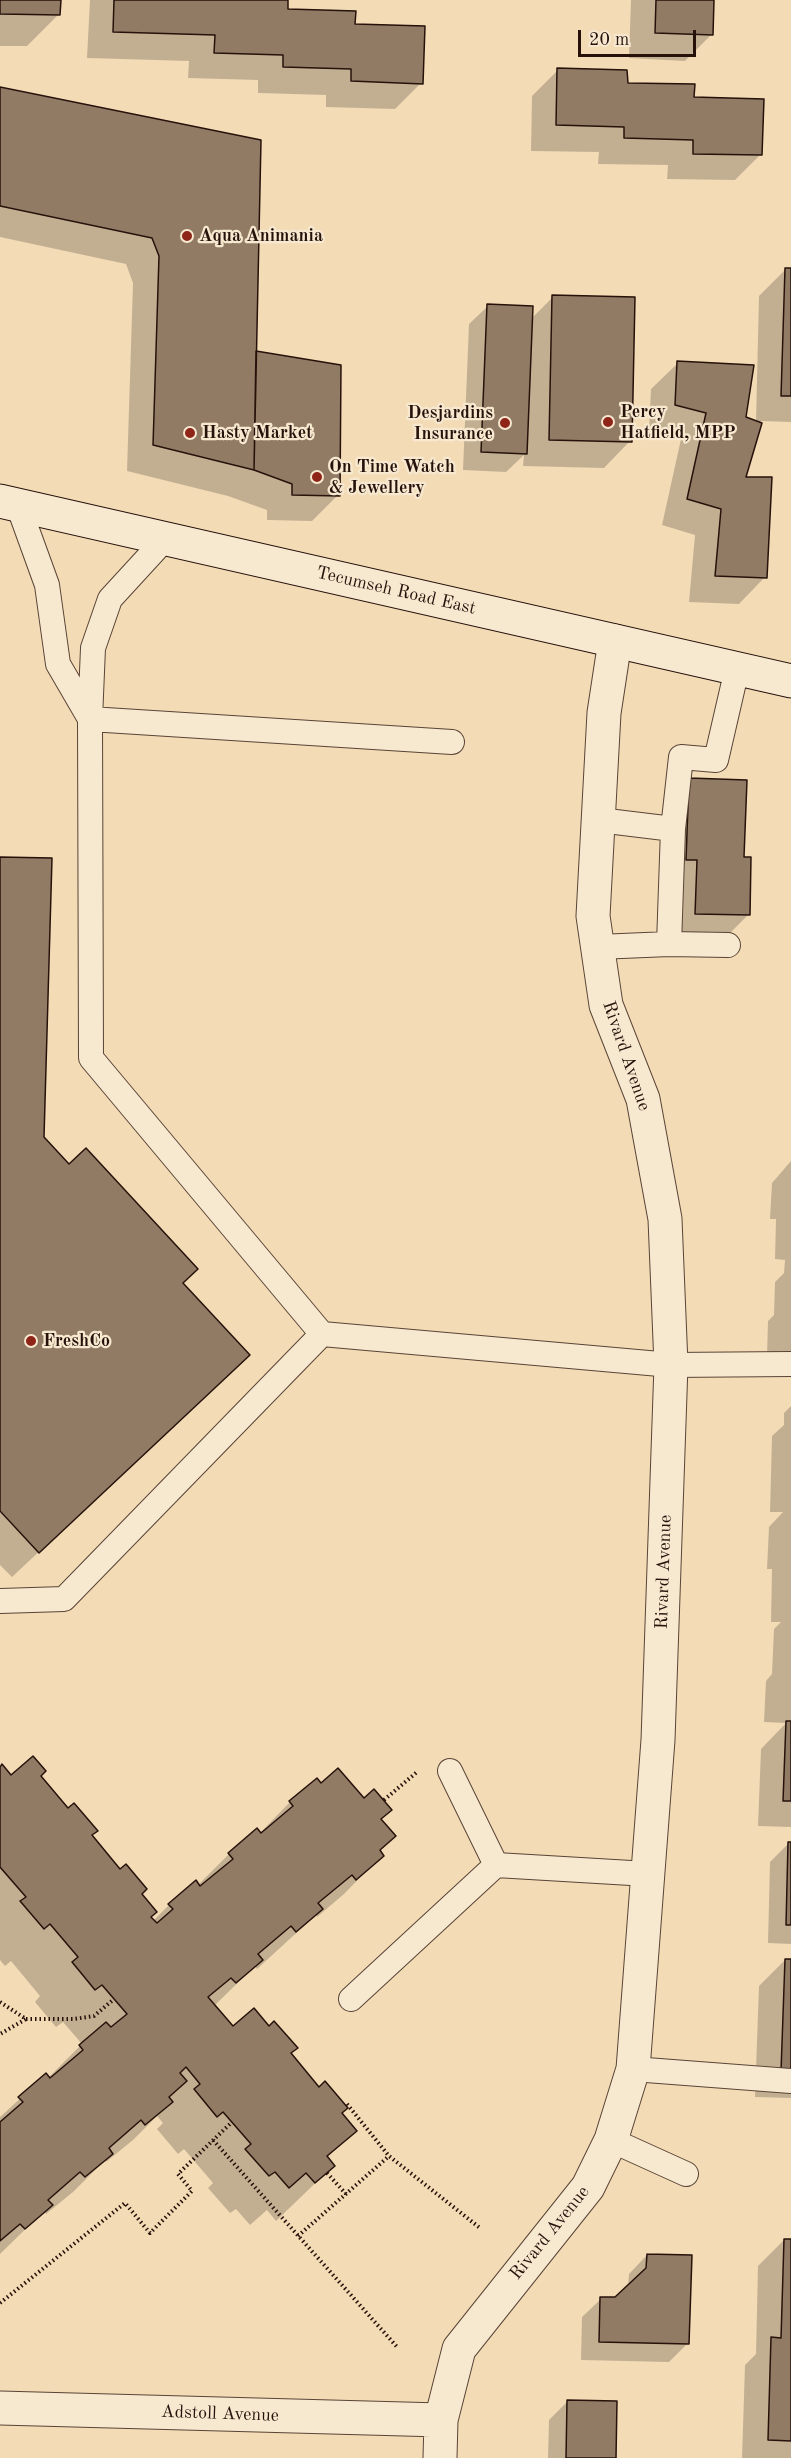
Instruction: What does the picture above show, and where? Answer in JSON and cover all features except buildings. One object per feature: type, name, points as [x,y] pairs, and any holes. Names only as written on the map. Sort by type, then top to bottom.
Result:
[{"type":"street","name":"Tecumseh Road East","points":[[9,503],[791,681]]},
{"type":"street","name":"Rivard Avenue","points":[[440,2458],[441,2420],[459,2349],[588,2187],[611,2140],[633,2069],[658,1740],[671,1365],[665,1219],[644,1099],[606,1005],[594,916],[604,713],[615,641]]},
{"type":"street","name":"Adstoll Avenue","points":[[0,2408],[441,2420]]},
{"type":"lane","points":[[9,503],[47,585],[58,664],[90,719]]},
{"type":"lane","points":[[166,538],[110,599],[93,648],[90,719],[91,1058],[322,1334],[671,1365],[791,1365]]},
{"type":"lane","points":[[669,944],[673,829],[681,757],[716,760],[737,669]]},
{"type":"lane","points":[[90,719],[452,742]]},
{"type":"lane","points":[[599,820],[673,829]]},
{"type":"lane","points":[[598,947],[669,944],[728,945]]},
{"type":"lane","points":[[0,1601],[64,1599],[322,1334]]},
{"type":"lane","points":[[450,1771],[496,1865]]},
{"type":"lane","points":[[351,1999],[496,1865],[648,1874]]},
{"type":"lane","points":[[633,2069],[791,2081]]},
{"type":"lane","points":[[611,2140],[686,2174]]},
{"type":"path","points":[[384,1800],[425,1766]]},
{"type":"path","points":[[0,2034],[26,2019],[74,2019],[94,2016],[114,2000]]},
{"type":"path","points":[[0,2002],[26,2019]]},
{"type":"path","points":[[347,2104],[389,2156],[480,2228]]},
{"type":"path","points":[[0,2302],[125,2203],[150,2233],[192,2191],[178,2174],[232,2122]]},
{"type":"path","points":[[213,2140],[398,2348]]},
{"type":"path","points":[[298,2236],[389,2156]]},
{"type":"path","points":[[327,2173],[346,2194]]},
{"type":"place","name":"Aqua Animania","points":[[187,236]]},
{"type":"place","name":"Percy Hatfield, MPP","points":[[608,422]]},
{"type":"place","name":"Desjardins Insurance","points":[[505,423]]},
{"type":"place","name":"Hasty Market","points":[[190,433]]},
{"type":"place","name":"On Time Watch & Jewellery","points":[[317,477]]},
{"type":"place","name":"FreshCo","points":[[31,1341]]}]
